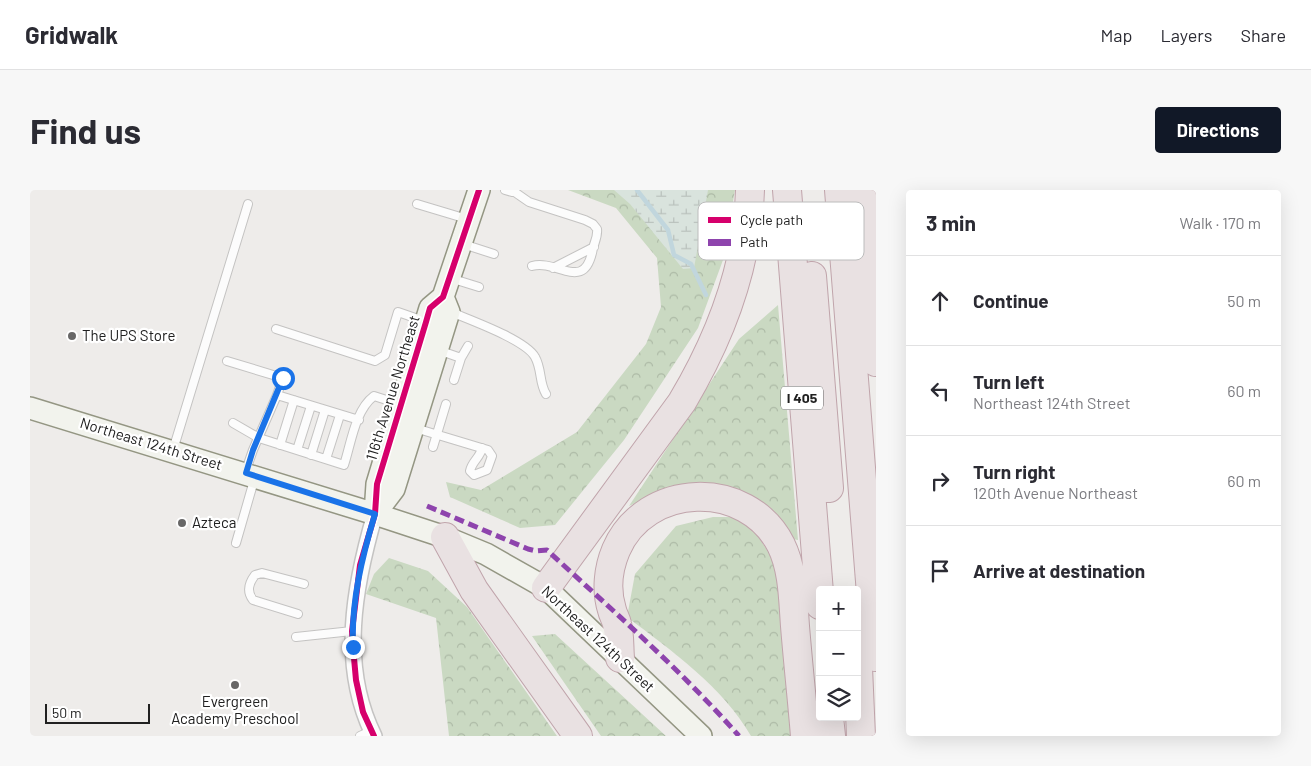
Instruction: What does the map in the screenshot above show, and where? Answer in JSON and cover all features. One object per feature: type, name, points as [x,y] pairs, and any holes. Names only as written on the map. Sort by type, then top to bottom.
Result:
[{"type":"highway","points":[[864,215],[876,362]]},
{"type":"highway","points":[[546,588],[682,402],[697,377],[714,343],[735,284],[741,260]]},
{"type":"highway","name":"I 405","points":[[793,260],[818,586]]},
{"type":"highway","name":"I 405","points":[[811,260],[837,586]]},
{"type":"highway","points":[[832,260],[855,586]]},
{"type":"highway","points":[[845,260],[876,657]]},
{"type":"highway","points":[[620,658],[618,625],[612,610],[609,585],[610,568],[623,537],[651,509],[668,501],[687,496],[725,499],[760,518],[772,530],[787,561],[805,736]]},
{"type":"highway","points":[[444,537],[474,590],[578,736]]},
{"type":"highway","points":[[858,676],[861,736]]},
{"type":"highway","points":[[829,721],[831,736]]},
{"type":"highway","points":[[848,721],[850,736]]},
{"type":"main road","name":"116th Avenue Northeast","points":[[375,514],[394,489],[437,350],[447,296],[461,244],[479,190]]},
{"type":"main road","name":"116th Avenue Northeast","points":[[375,514],[377,484],[430,308],[447,296]]},
{"type":"main road","name":"Northeast 124th Street","points":[[30,408],[375,514],[444,537],[486,554],[546,588],[701,736]]},
{"type":"street","points":[[368,734],[356,680],[352,631],[360,565],[375,514]]},
{"type":"lane","points":[[511,192],[529,202],[593,224],[597,229],[598,235],[592,259],[579,272],[569,273],[540,264],[532,266]]},
{"type":"lane","points":[[172,451],[248,204]]},
{"type":"lane","points":[[417,204],[469,220]]},
{"type":"lane","points":[[461,244],[494,254]]},
{"type":"lane","points":[[553,268],[594,248]]},
{"type":"lane","points":[[447,296],[479,287]]},
{"type":"lane","points":[[447,296],[478,323],[530,350],[539,365],[542,389],[546,394]]},
{"type":"lane","points":[[276,329],[375,361],[385,355],[398,312],[426,322]]},
{"type":"lane","points":[[454,380],[461,358],[468,346]]},
{"type":"lane","points":[[437,350],[461,358]]},
{"type":"lane","points":[[227,361],[283,378],[253,450],[250,475],[236,542]]},
{"type":"lane","points":[[277,395],[359,420]]},
{"type":"lane","points":[[233,423],[259,438],[344,464],[362,410],[374,396],[401,405]]},
{"type":"lane","points":[[280,445],[294,400]]},
{"type":"lane","points":[[433,446],[446,404]]},
{"type":"lane","points":[[297,450],[311,406]]},
{"type":"lane","points":[[311,455],[325,410]]},
{"type":"lane","points":[[326,459],[340,415]]},
{"type":"lane","points":[[413,427],[485,449]]},
{"type":"lane","points":[[298,614],[253,600],[248,589],[255,574],[262,572],[304,584]]},
{"type":"lane","points":[[296,637],[352,631]]},
{"type":"green space","points":[[568,190],[735,190],[733,202],[698,202],[698,260],[723,260],[698,328],[624,440],[555,525],[520,528],[450,497],[446,482],[481,490],[577,432],[646,344],[661,307],[657,258],[616,208]]},
{"type":"green space","points":[[614,190],[708,190],[706,202],[698,202],[698,246],[694,268],[683,269],[630,204]]},
{"type":"green space","points":[[778,305],[798,540],[792,539],[777,517],[766,506],[741,491],[727,487],[712,484],[682,485],[658,492],[629,506],[739,339]]},
{"type":"green space","points":[[713,517],[740,517],[754,530],[771,556],[781,587],[795,736],[751,736],[739,718],[711,686],[679,657],[627,617],[635,574],[676,526]]},
{"type":"green space","points":[[389,558],[428,571],[467,607],[557,736],[449,736],[436,618],[366,594],[374,574]]},
{"type":"green space","points":[[555,634],[666,736],[601,736],[532,636]]},
{"type":"waterway","points":[[637,190],[668,230],[674,255],[691,264],[706,295]]},
{"type":"marked path","points":[[427,506],[528,549],[536,551],[547,550],[670,664],[739,736]]},
{"type":"cycle path","points":[[374,736],[363,712],[356,680],[353,647],[352,631],[360,565],[375,514],[377,484],[430,308],[443,297],[479,190]]},
{"type":"place","name":"The UPS Store","points":[[72,336]]},
{"type":"place","name":"Azteca","points":[[182,523]]},
{"type":"place","name":"Evergreen Academy Preschool","points":[[235,685]]},
{"type":"route","points":[[283,378],[253,450],[246,473],[375,514],[360,565],[352,631],[353,647]]}]
